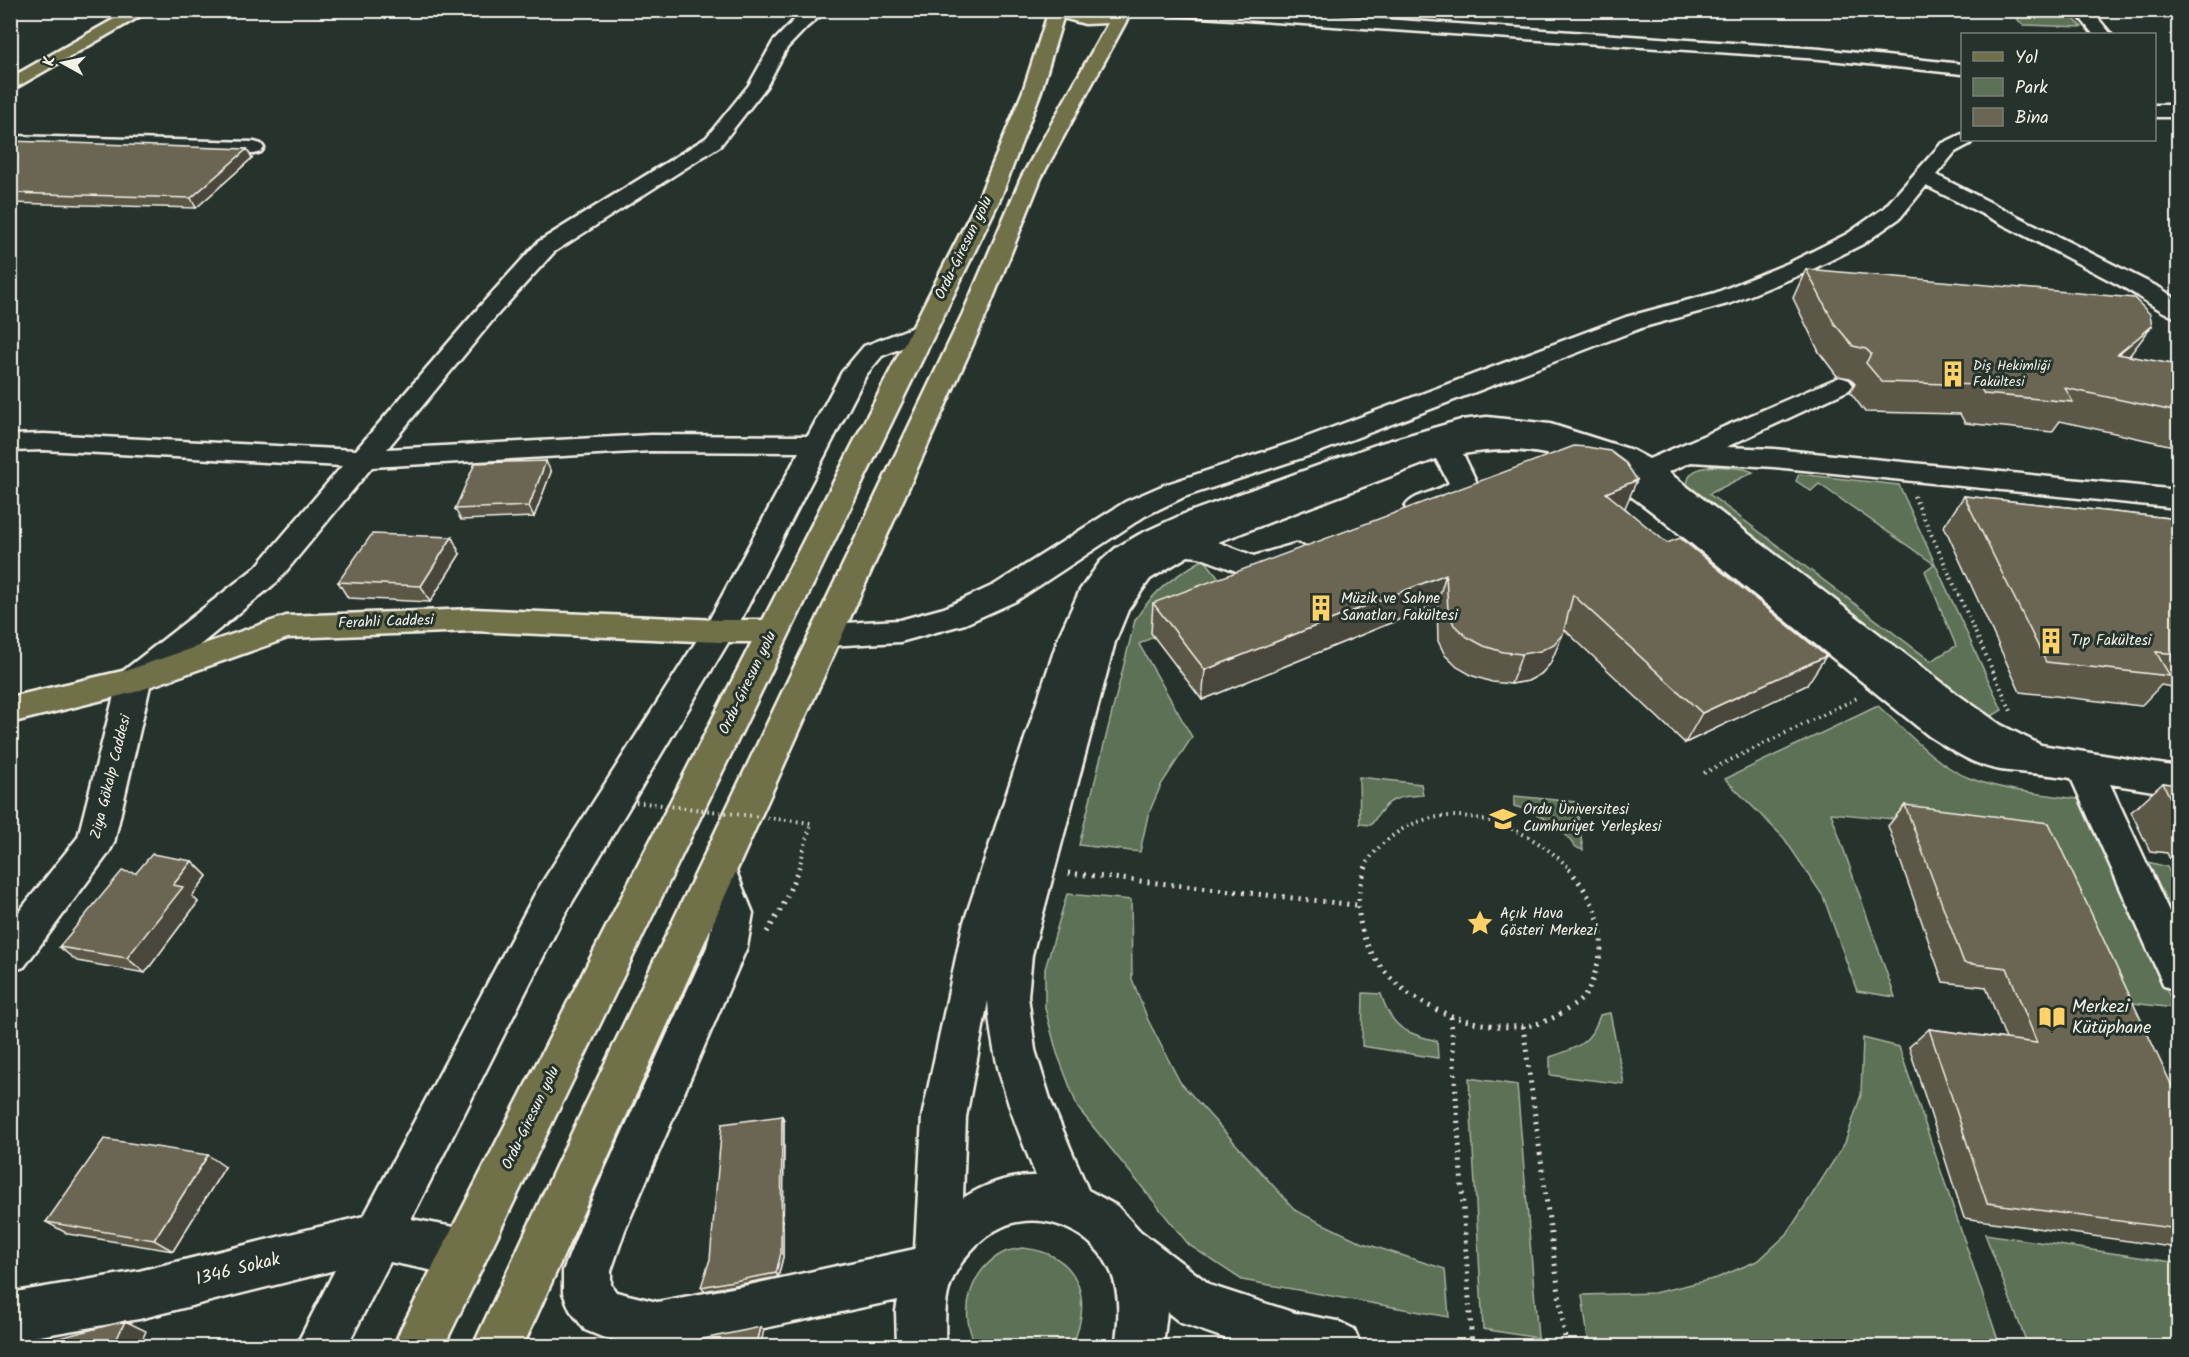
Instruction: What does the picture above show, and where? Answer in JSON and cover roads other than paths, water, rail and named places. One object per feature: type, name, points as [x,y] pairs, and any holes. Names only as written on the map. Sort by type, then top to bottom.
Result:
[{"type":"main road","points":[[10,86],[142,10]]},
{"type":"main road","points":[[1058,10],[1069,16],[1091,19],[1125,12]]},
{"type":"main road","name":"Ordu-Giresun yolu","points":[[418,1347],[990,197],[1032,91],[1058,10]]},
{"type":"main road","points":[[498,1347],[573,1180],[975,313],[1031,178],[1075,95],[1125,12]]},
{"type":"main road","name":"Ferahli Caddesi","points":[[10,710],[135,680],[286,627],[474,620],[718,631],[774,631]]},
{"type":"street","points":[[135,680],[267,574],[489,310],[546,247],[713,142],[757,87],[779,46],[801,23],[819,10]]},
{"type":"street","points":[[1171,10],[1354,17],[1820,54],[1961,69]]},
{"type":"street","points":[[2082,10],[2101,33]]},
{"type":"street","points":[[2156,110],[2178,111]]},
{"type":"street","points":[[827,635],[900,631],[954,616],[1005,593],[1135,509],[1174,490],[1304,448],[1635,321],[1723,298],[1799,267],[1855,239],[1892,213],[1948,148],[1961,141]]},
{"type":"street","points":[[10,142],[254,148]]},
{"type":"street","points":[[1922,176],[2052,240],[2152,293],[2178,311]]},
{"type":"street","points":[[321,1347],[550,904],[718,631],[855,372],[873,351],[924,330]]},
{"type":"street","points":[[1648,470],[1840,385]]},
{"type":"street","points":[[934,1262],[944,1117],[983,925],[1074,636],[1095,590],[1111,569],[1127,555],[1150,541],[1194,521],[1388,450],[1461,428],[1487,425],[1550,432],[1622,456],[1648,470],[1945,703],[1989,734],[2036,758]]},
{"type":"street","points":[[1070,1203],[1036,1121],[1013,1049],[1008,996],[1012,955],[1099,642],[1113,609],[1139,572],[1183,545],[1423,454],[1461,444],[1510,440],[1563,448],[1590,457],[1622,477],[1689,527],[1941,727],[1977,748],[2000,756],[2036,758],[2178,781]]},
{"type":"street","points":[[10,443],[44,442],[364,459],[651,443],[817,444]]},
{"type":"street","points":[[1398,515],[1453,494],[1464,485],[1450,460],[1448,448]]},
{"type":"street","points":[[1688,453],[1902,470],[2178,499]]},
{"type":"street","points":[[1183,545],[1204,548],[1252,567],[1265,565],[1320,544]]},
{"type":"street","name":"Ziya Gökalp Caddesi","points":[[10,954],[95,843],[135,680]]},
{"type":"street","points":[[2084,767],[2178,973]]},
{"type":"street","points":[[718,870],[734,913],[727,947],[603,1227],[587,1271],[587,1293],[602,1313],[657,1326],[754,1308],[934,1262]]},
{"type":"street","points":[[921,1347],[918,1329],[922,1290],[934,1262],[962,1225],[997,1204],[1033,1197],[1070,1203],[1102,1222],[1125,1248],[1198,1306],[1295,1338],[1337,1347]]},
{"type":"street","name":"1346 Sokak","points":[[10,1317],[139,1295],[377,1236],[464,1253]]},
{"type":"street","points":[[1125,1248],[1141,1285],[1144,1328],[1139,1347]]},
{"type":"place","name":"Diş Hekimliği Fakültesi","points":[[1953,374]]},
{"type":"place","name":"Müzik ve Sahne Sanatları Fakültesi","points":[[1321,608]]},
{"type":"place","name":"Tıp Fakültesi","points":[[2051,641]]},
{"type":"place","name":"Ordu Üniversitesi Cumhuriyet Yerleşkesi","points":[[1503,819]]},
{"type":"place","name":"Açık Hava Gösteri Merkezi","points":[[1480,923]]},
{"type":"place","name":"Merkezi Kütüphane","points":[[2052,1017]]}]
